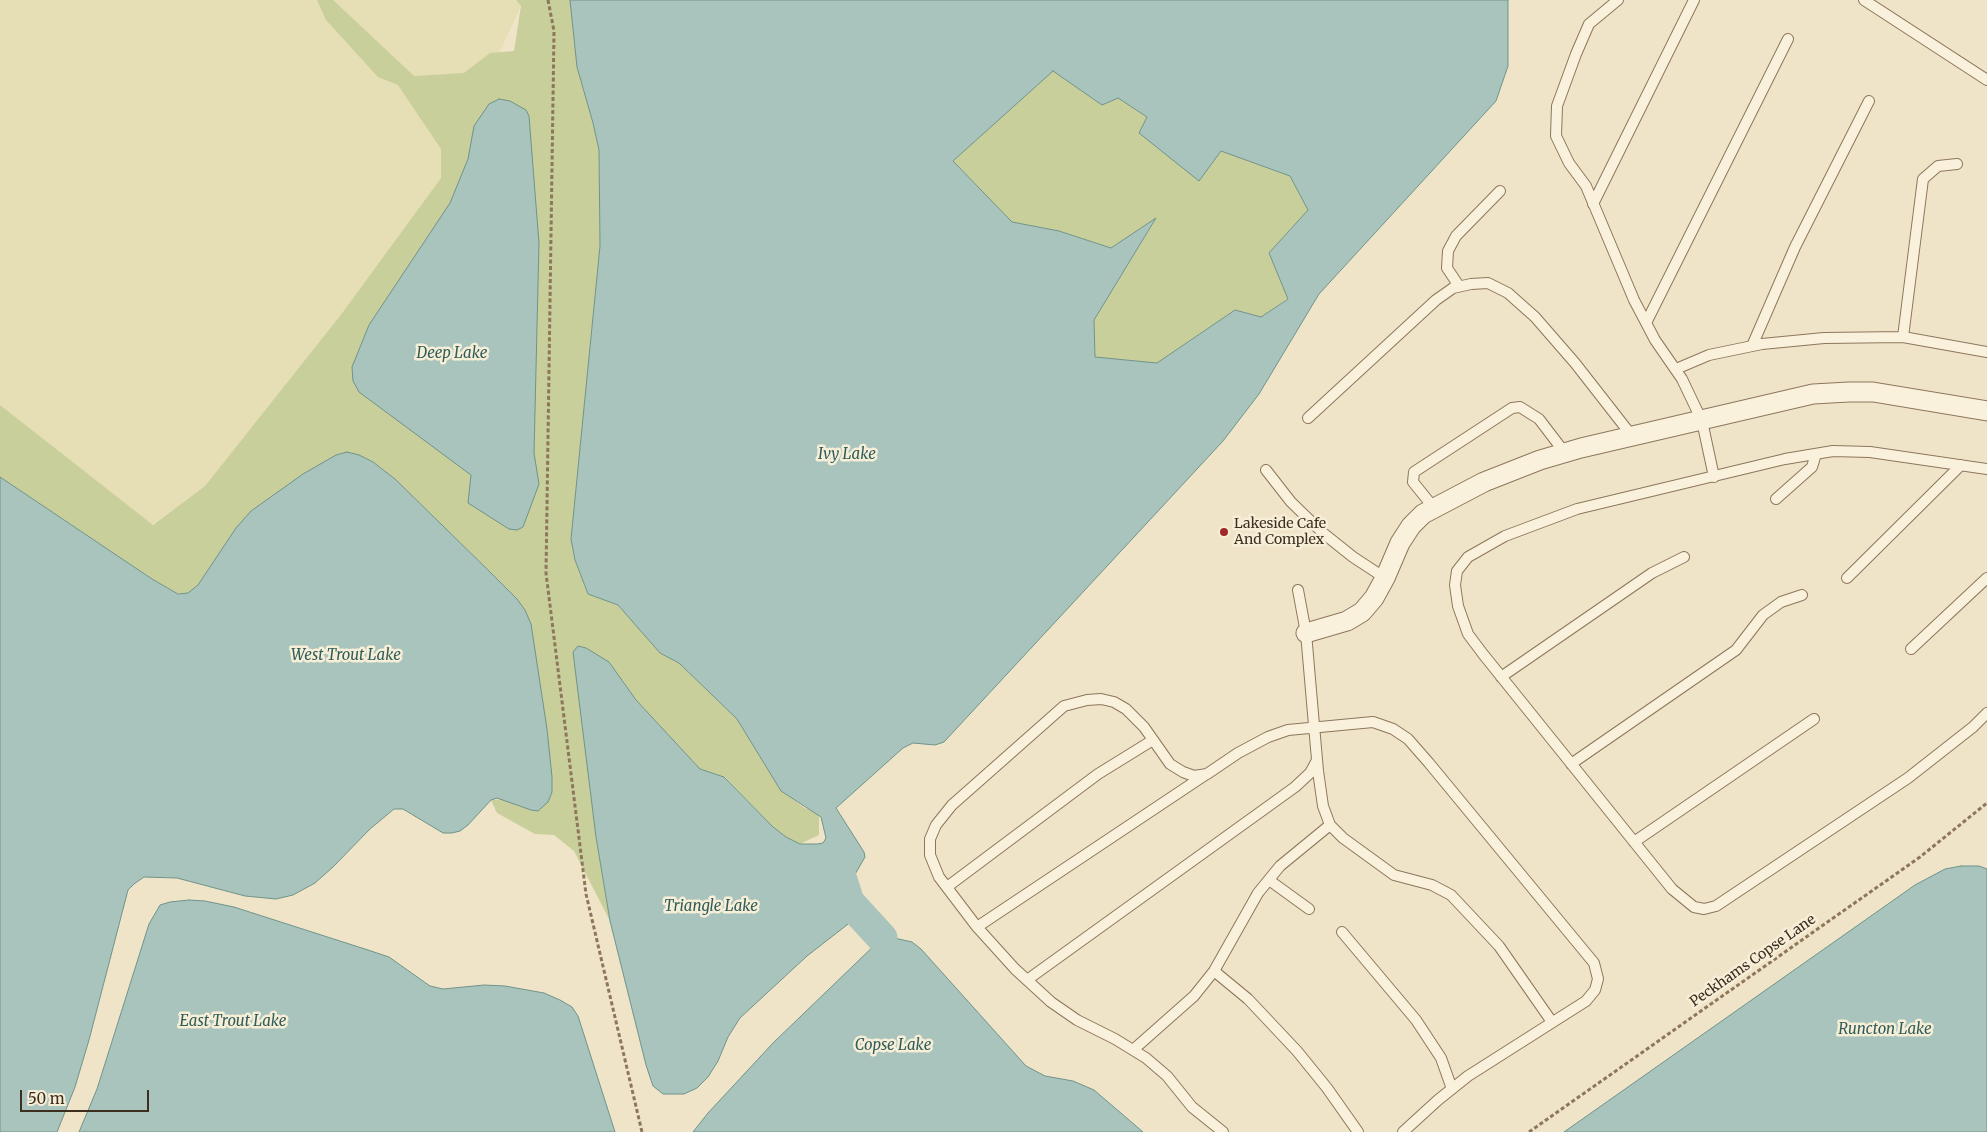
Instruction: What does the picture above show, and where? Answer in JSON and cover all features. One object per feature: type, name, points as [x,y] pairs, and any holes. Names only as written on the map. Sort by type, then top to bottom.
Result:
[{"type":"street","points":[[1306,633],[1347,621],[1362,612],[1374,598],[1400,543],[1411,526],[1431,510],[1484,482],[1540,460],[1632,436],[1813,394],[1873,392],[1987,410]]},
{"type":"lane","points":[[1618,0],[1589,24],[1557,106],[1556,136],[1569,164],[1586,186],[1634,300],[1655,340],[1682,378],[1702,421],[1714,477]]},
{"type":"lane","points":[[1594,204],[1694,0]]},
{"type":"lane","points":[[1864,0],[1987,80]]},
{"type":"lane","points":[[1646,323],[1788,38]]},
{"type":"lane","points":[[1752,346],[1795,247],[1869,101]]},
{"type":"lane","points":[[1904,337],[1923,179],[1938,166],[1957,164]]},
{"type":"lane","points":[[1459,286],[1447,268],[1448,251],[1456,236],[1500,191]]},
{"type":"lane","points":[[1308,418],[1436,300],[1459,286],[1488,283],[1508,293],[1535,317],[1575,363],[1632,436]]},
{"type":"lane","points":[[1676,369],[1709,355],[1752,346],[1824,338],[1904,337],[1987,352]]},
{"type":"lane","points":[[1431,510],[1413,482],[1414,472],[1512,408],[1520,407],[1539,419],[1565,453]]},
{"type":"lane","points":[[1987,469],[1870,452],[1833,451],[1785,460],[1577,509],[1505,536],[1468,557],[1457,571],[1455,585],[1458,606],[1468,634],[1634,842],[1682,899],[1694,907],[1704,909],[1716,906],[1908,778],[1973,727],[1987,713]]},
{"type":"lane","points":[[1776,499],[1812,467],[1816,454]]},
{"type":"lane","points":[[1846,578],[1961,465]]},
{"type":"lane","points":[[1266,470],[1291,502],[1323,533],[1353,557],[1385,578]]},
{"type":"lane","points":[[1408,485],[1431,510]]},
{"type":"lane","points":[[1501,677],[1652,573],[1684,557]]},
{"type":"lane","points":[[1912,649],[1987,578]]},
{"type":"lane","points":[[1298,590],[1306,633],[1323,806],[1330,825],[1343,838],[1394,874],[1432,885],[1451,895],[1499,946],[1552,1022]]},
{"type":"lane","points":[[1571,764],[1736,650],[1763,615],[1780,602],[1802,595]]},
{"type":"lane","points":[[1207,774],[1194,776],[1170,764],[1144,727],[1126,709],[1114,702],[1101,699],[1087,700],[1064,706],[952,805],[936,825],[930,839],[930,854],[939,877],[977,927],[1027,980],[1051,1002],[1077,1020],[1134,1050],[1168,1076],[1192,1107],[1223,1132]]},
{"type":"lane","points":[[1634,842],[1814,719]]},
{"type":"lane","points":[[977,927],[1238,753],[1268,737],[1288,730],[1374,722],[1392,729],[1408,739],[1594,963],[1598,979],[1596,990],[1586,1001],[1468,1076],[1403,1132]]},
{"type":"lane","points":[[947,887],[1098,774],[1153,740]]},
{"type":"lane","points":[[1027,980],[1295,787],[1310,773],[1317,759]]},
{"type":"lane","points":[[1134,1050],[1194,996],[1214,971],[1258,893],[1269,880],[1287,860],[1330,825]]},
{"type":"lane","points":[[1269,880],[1309,909]]},
{"type":"lane","points":[[1342,932],[1416,1020],[1441,1058],[1452,1089]]},
{"type":"lane","points":[[1214,971],[1248,999],[1297,1051],[1327,1088],[1358,1132]]},
{"type":"path","points":[[548,0],[554,31],[546,573],[586,894],[642,1132]]},
{"type":"path","name":"Peckhams Copse Lane","points":[[1528,1132],[1920,857],[1987,803]]},
{"type":"shaded area","points":[[0,0],[516,0],[521,6],[441,178],[395,243],[343,312],[205,486],[152,525],[0,405]]},
{"type":"green space","points":[[317,0],[333,0],[414,76],[464,73],[490,53],[514,51],[521,6],[516,0],[570,0],[577,67],[599,150],[600,246],[571,539],[575,561],[588,594],[618,605],[660,653],[679,663],[737,719],[781,791],[805,808],[819,814],[819,835],[800,844],[786,837],[773,827],[725,777],[700,769],[636,700],[609,662],[596,837],[610,921],[574,851],[554,835],[535,834],[497,813],[491,800],[503,799],[521,807],[489,571],[395,479],[373,462],[213,565],[198,585],[188,593],[177,593],[152,579],[0,477],[0,405],[153,525],[205,486],[343,312],[441,178],[441,149],[398,85],[378,77],[326,20]]},
{"type":"green space","points":[[1053,70],[1102,105],[1118,98],[1147,117],[1199,180],[1221,151],[1290,176],[1308,210],[1269,253],[1288,298],[1261,317],[1235,310],[1157,363],[1095,357],[1094,320],[1155,220],[1111,248],[1059,231],[1012,222],[953,161]]},
{"type":"water","name":"Ivy Lake","points":[[570,0],[1508,0],[1508,66],[1496,101],[1319,294],[1259,394],[1223,441],[944,742],[935,745],[913,743],[903,748],[836,808],[864,852],[865,857],[850,883],[852,891],[862,907],[861,914],[807,956],[740,1018],[708,1077],[697,1088],[684,1094],[663,1094],[653,1086],[646,1065],[610,921],[596,837],[573,652],[578,646],[586,648],[609,662],[636,700],[700,769],[724,777],[773,827],[786,837],[800,844],[823,843],[826,838],[821,817],[781,791],[737,719],[679,663],[660,653],[618,605],[588,594],[575,560],[571,539],[600,246],[599,150],[577,67]],"holes":[[[1053,71],[1102,105],[1118,98],[1147,117],[1139,133],[1199,181],[1221,151],[1290,176],[1308,210],[1269,253],[1288,299],[1261,317],[1235,310],[1157,363],[1095,357],[1094,320],[1156,218],[1111,248],[1059,231],[1012,222],[953,161]]]},
{"type":"water","name":"Deep Lake","points":[[499,99],[510,101],[526,110],[529,116],[539,243],[534,453],[539,484],[523,527],[517,530],[509,529],[468,503],[471,475],[359,392],[353,381],[352,367],[369,325],[450,203],[468,159],[474,126],[489,104]]},
{"type":"water","name":"West Trout Lake","points":[[347,452],[359,455],[373,462],[395,479],[517,599],[525,610],[531,624],[547,729],[552,777],[552,792],[548,802],[538,811],[497,798],[491,800],[468,825],[460,831],[452,833],[443,833],[403,809],[394,809],[370,829],[315,883],[293,895],[276,899],[245,896],[177,878],[144,877],[128,890],[89,1040],[75,1087],[57,1132],[0,1132],[0,477],[152,579],[178,594],[188,593],[198,585],[236,528],[251,511],[303,474],[336,455]]},
{"type":"water","name":"Runcton Lake","points":[[1961,866],[1979,866],[1987,869],[1987,1132],[1564,1132],[1915,885],[1945,869]]},
{"type":"water","name":"East Trout Lake","points":[[189,900],[234,907],[389,957],[430,986],[443,989],[484,985],[505,986],[544,993],[560,1000],[572,1007],[578,1016],[615,1132],[79,1132],[97,1089],[149,924],[160,905]]},
{"type":"water","name":"Copse Lake","points":[[890,937],[912,942],[921,949],[1026,1066],[1045,1076],[1073,1081],[1094,1090],[1143,1132],[693,1132],[708,1113],[773,1043],[882,938]]},
{"type":"waterway","points":[[841,877],[849,902],[882,938]]},
{"type":"place","name":"Lakeside Cafe And Complex","points":[[1224,532]]},
{"type":"water label","name":"Triangle Lake","points":[[711,907]]}]
